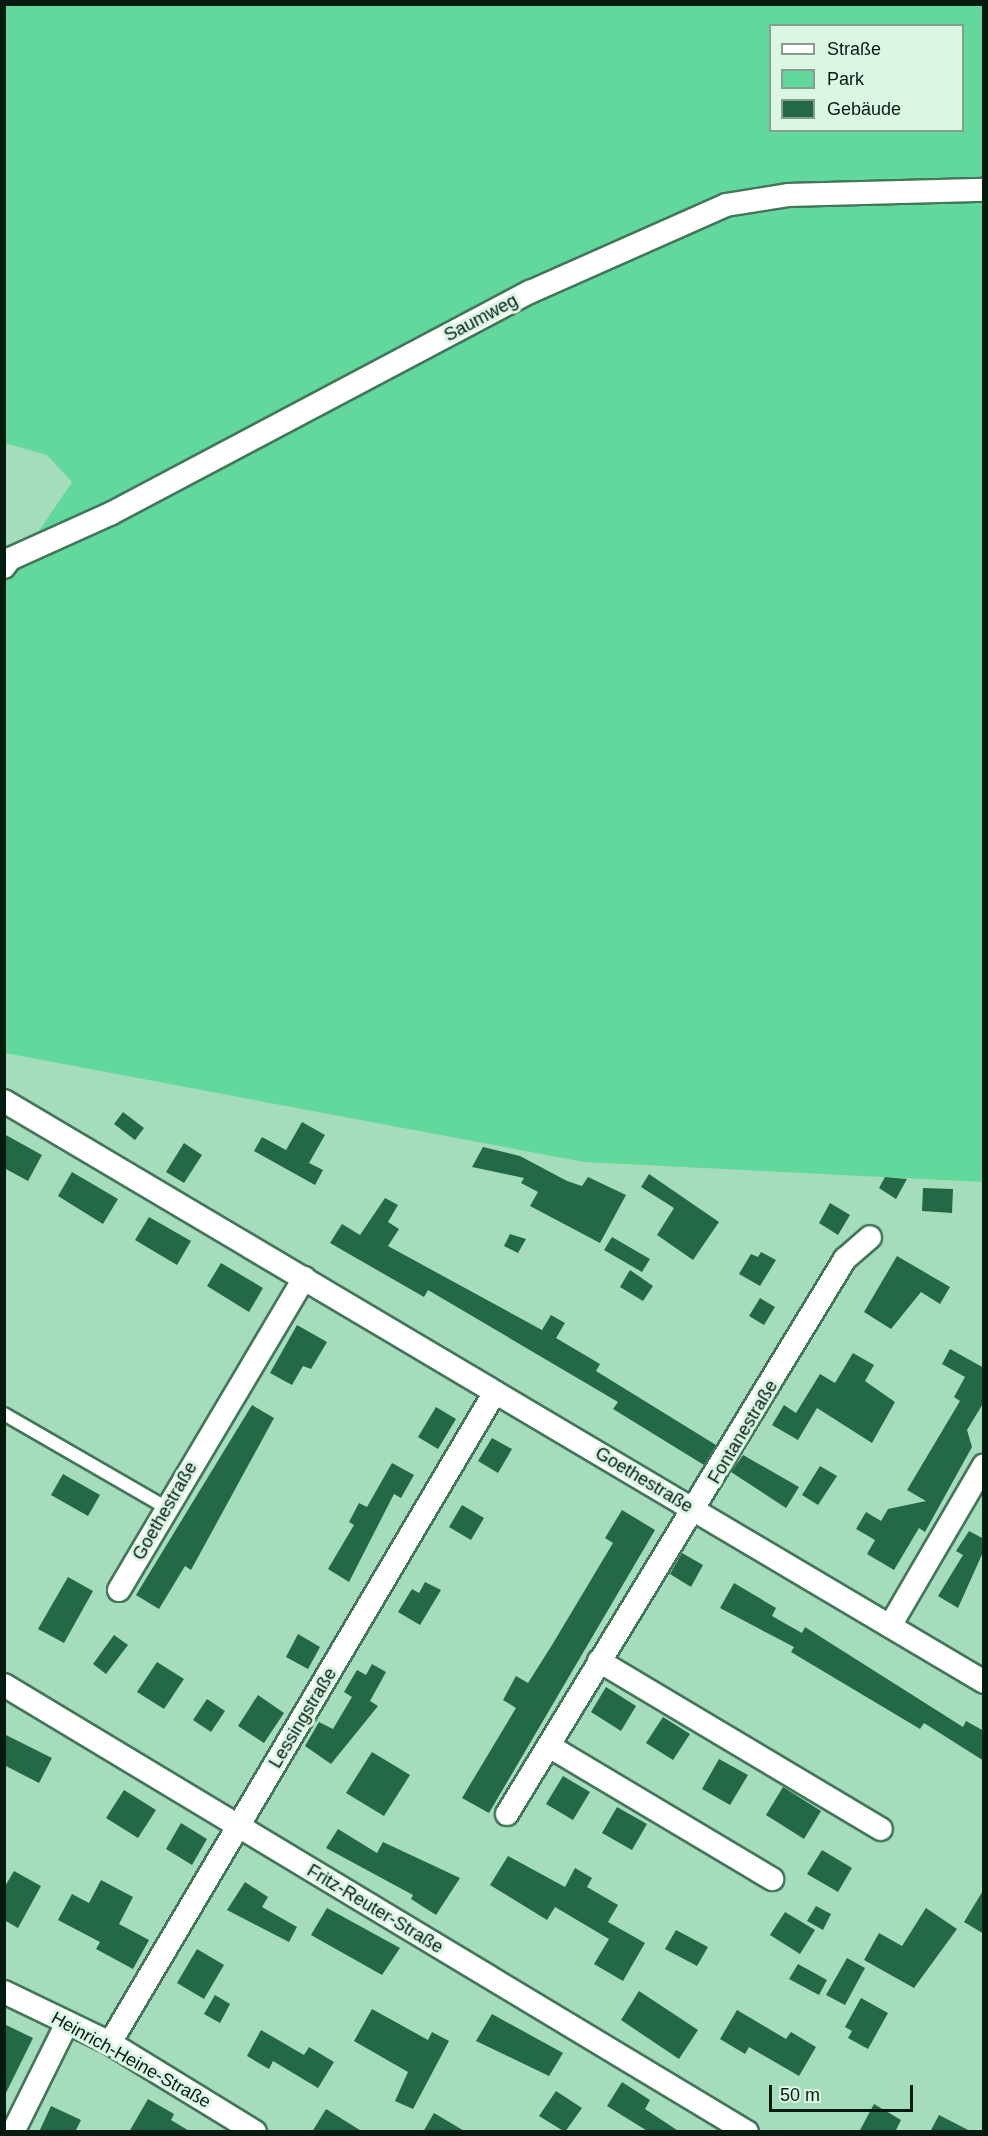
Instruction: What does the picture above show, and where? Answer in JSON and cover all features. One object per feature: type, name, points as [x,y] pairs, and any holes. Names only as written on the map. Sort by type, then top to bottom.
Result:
[{"type":"street","name":"Saumweg","points":[[8,563],[112,513],[530,292],[726,205],[789,195],[984,190]]},
{"type":"street","name":"Goethestraße","points":[[4,1101],[984,1682]]},
{"type":"street","name":"Fontanestraße","points":[[507,1815],[693,1508],[714,1482],[845,1259],[870,1237]]},
{"type":"street","name":"Goethestraße","points":[[120,1590],[304,1278]]},
{"type":"street","name":"Lessingstraße","points":[[110,2043],[495,1392]]},
{"type":"street","points":[[890,1626],[984,1465]]},
{"type":"street","points":[[599,1661],[881,1828]]},
{"type":"street","name":"Fritz-Reuter-Straße","points":[[4,1685],[747,2132]]},
{"type":"street","points":[[549,1746],[772,1879]]},
{"type":"street","name":"Heinrich-Heine-Straße","points":[[4,1992],[110,2043],[255,2132]]},
{"type":"street","points":[[13,2132],[66,2023]]},
{"type":"lane","points":[[4,1414],[167,1508]]},
{"type":"green space","points":[[5,5],[983,5],[983,1182],[584,1162],[5,1053],[4,583],[72,482],[47,455],[5,443]]},
{"type":"building","points":[[123,1112],[144,1128],[135,1140],[114,1124]]},
{"type":"building","points":[[302,1122],[325,1135],[309,1163],[323,1170],[315,1185],[254,1151],[262,1137],[286,1150]]},
{"type":"building","points":[[4,1134],[42,1155],[28,1181],[4,1168]]},
{"type":"building","points":[[184,1143],[202,1155],[184,1183],[166,1172]]},
{"type":"building","points":[[483,1147],[520,1156],[567,1181],[582,1186],[588,1177],[626,1195],[600,1243],[530,1206],[538,1192],[521,1183],[524,1178],[472,1167]]},
{"type":"building","points":[[72,1172],[118,1199],[103,1224],[58,1196]]},
{"type":"building","points":[[649,1174],[719,1222],[693,1260],[657,1235],[674,1208],[641,1187]]},
{"type":"building","points":[[885,1177],[907,1179],[896,1199],[879,1188]]},
{"type":"building","points":[[923,1188],[953,1189],[952,1213],[922,1211]]},
{"type":"building","points":[[385,1198],[398,1205],[388,1222],[399,1229],[388,1246],[542,1330],[551,1315],[565,1323],[556,1338],[600,1364],[596,1371],[716,1445],[704,1465],[613,1409],[618,1402],[428,1290],[424,1297],[330,1243],[342,1224],[360,1235]]},
{"type":"building","points":[[830,1203],[850,1215],[838,1235],[819,1223]]},
{"type":"building","points":[[149,1217],[191,1241],[177,1265],[135,1240]]},
{"type":"building","points":[[510,1234],[526,1239],[518,1253],[504,1246]]},
{"type":"building","points":[[612,1237],[650,1259],[642,1272],[604,1250]]},
{"type":"building","points":[[761,1252],[776,1260],[760,1286],[739,1274],[751,1254],[758,1257]]},
{"type":"building","points":[[897,1256],[950,1287],[940,1304],[921,1292],[891,1329],[864,1312]]},
{"type":"building","points":[[221,1263],[263,1288],[249,1312],[207,1286]]},
{"type":"building","points":[[630,1270],[653,1286],[643,1301],[620,1287]]},
{"type":"building","points":[[760,1298],[775,1307],[764,1325],[749,1316]]},
{"type":"building","points":[[297,1325],[327,1342],[311,1369],[303,1366],[292,1385],[270,1373]]},
{"type":"building","points":[[950,1349],[984,1368],[984,1402],[967,1430],[972,1447],[925,1532],[919,1528],[894,1570],[867,1554],[875,1540],[856,1529],[866,1512],[881,1521],[888,1509],[926,1501],[907,1490],[960,1401],[954,1397],[965,1377],[942,1364]]},
{"type":"building","points":[[853,1353],[874,1365],[865,1381],[895,1402],[872,1443],[817,1408],[798,1440],[772,1425],[784,1405],[796,1413],[820,1374],[835,1383]]},
{"type":"building","points":[[252,1405],[274,1418],[191,1570],[185,1566],[159,1609],[136,1595]]},
{"type":"building","points":[[436,1407],[456,1419],[438,1449],[418,1437]]},
{"type":"building","points":[[492,1438],[512,1449],[498,1473],[478,1461]]},
{"type":"building","points":[[743,1455],[799,1487],[786,1508],[731,1472]]},
{"type":"building","points":[[392,1463],[414,1475],[401,1498],[394,1494],[349,1582],[328,1569],[354,1525],[349,1522],[359,1503],[367,1507]]},
{"type":"building","points":[[820,1466],[837,1476],[818,1505],[802,1495]]},
{"type":"building","points":[[63,1474],[100,1495],[88,1516],[51,1495]]},
{"type":"building","points":[[462,1505],[484,1518],[471,1540],[449,1527]]},
{"type":"building","points":[[622,1510],[655,1530],[489,1813],[462,1798],[516,1708],[503,1700],[516,1676],[528,1683],[552,1645],[613,1543],[605,1538]]},
{"type":"building","points":[[969,1531],[984,1539],[984,1550],[958,1608],[938,1596],[963,1555],[956,1551]]},
{"type":"building","points":[[682,1553],[703,1565],[691,1587],[670,1574]]},
{"type":"building","points":[[68,1577],[93,1591],[64,1643],[38,1629]]},
{"type":"building","points":[[425,1582],[441,1590],[420,1625],[398,1612],[412,1589],[419,1593]]},
{"type":"building","points":[[734,1583],[776,1608],[772,1616],[802,1633],[805,1627],[963,1727],[966,1721],[984,1731],[984,1761],[924,1723],[920,1729],[791,1652],[794,1647],[720,1608]]},
{"type":"building","points":[[298,1634],[320,1647],[308,1669],[286,1657]]},
{"type":"building","points":[[114,1635],[128,1645],[106,1674],[93,1664]]},
{"type":"building","points":[[157,1662],[184,1679],[164,1709],[137,1692]]},
{"type":"building","points":[[372,1664],[386,1672],[370,1701],[378,1706],[331,1764],[305,1746],[319,1722],[333,1729],[352,1697],[344,1692],[357,1670],[366,1675]]},
{"type":"building","points":[[606,1687],[636,1706],[621,1731],[591,1712]]},
{"type":"building","points":[[258,1695],[284,1713],[264,1743],[238,1726]]},
{"type":"building","points":[[207,1699],[225,1711],[211,1732],[193,1720]]},
{"type":"building","points":[[663,1717],[690,1734],[673,1760],[646,1743]]},
{"type":"building","points":[[4,1734],[52,1758],[39,1783],[4,1765]]},
{"type":"building","points":[[372,1752],[410,1775],[384,1816],[346,1793]]},
{"type":"building","points":[[719,1759],[748,1775],[730,1805],[702,1789]]},
{"type":"building","points":[[563,1776],[590,1792],[573,1820],[546,1804]]},
{"type":"building","points":[[783,1787],[821,1811],[804,1839],[766,1815]]},
{"type":"building","points":[[124,1790],[156,1810],[138,1838],[106,1818]]},
{"type":"building","points":[[617,1807],[647,1824],[632,1850],[602,1833]]},
{"type":"building","points":[[181,1823],[207,1839],[192,1865],[166,1849]]},
{"type":"building","points":[[338,1829],[377,1853],[383,1842],[460,1878],[436,1915],[411,1899],[413,1895],[326,1848]]},
{"type":"building","points":[[822,1850],[852,1868],[838,1892],[807,1874]]},
{"type":"building","points":[[508,1856],[565,1887],[575,1868],[592,1878],[587,1887],[618,1905],[608,1922],[645,1943],[623,1981],[594,1964],[609,1939],[555,1907],[547,1920],[490,1885]]},
{"type":"building","points":[[14,1871],[41,1886],[18,1928],[4,1920],[4,1888]]},
{"type":"building","points":[[101,1880],[133,1897],[119,1924],[149,1940],[133,1969],[96,1949],[100,1942],[58,1920],[72,1894],[89,1903]]},
{"type":"building","points":[[245,1882],[268,1897],[262,1907],[297,1927],[289,1942],[227,1910]]},
{"type":"building","points":[[984,1889],[984,1934],[964,1922]]},
{"type":"building","points":[[816,1906],[831,1914],[823,1930],[807,1921]]},
{"type":"building","points":[[327,1908],[400,1948],[382,1975],[311,1935]]},
{"type":"building","points":[[926,1908],[957,1929],[914,1988],[864,1960],[879,1933],[902,1946]]},
{"type":"building","points":[[785,1912],[815,1930],[800,1954],[770,1935]]},
{"type":"building","points":[[676,1930],[708,1947],[697,1966],[665,1949]]},
{"type":"building","points":[[197,1949],[224,1965],[204,1999],[177,1983]]},
{"type":"building","points":[[847,1958],[865,1968],[845,2005],[826,1995]]},
{"type":"building","points":[[798,1964],[827,1980],[819,1995],[789,1979]]},
{"type":"building","points":[[639,1991],[698,2030],[679,2059],[621,2020]]},
{"type":"building","points":[[215,1995],[230,2004],[220,2023],[204,2014]]},
{"type":"building","points":[[861,1998],[888,2013],[868,2049],[848,2038],[852,2031],[845,2027]]},
{"type":"building","points":[[372,2009],[428,2040],[432,2032],[449,2041],[413,2109],[395,2101],[408,2072],[354,2041]]},
{"type":"building","points":[[737,2010],[786,2039],[791,2032],[816,2047],[799,2076],[749,2047],[745,2054],[720,2039]]},
{"type":"building","points":[[492,2014],[563,2053],[549,2076],[476,2041]]},
{"type":"building","points":[[4,2024],[33,2038],[4,2097]]},
{"type":"building","points":[[261,2030],[304,2055],[309,2047],[334,2062],[318,2088],[273,2061],[269,2069],[247,2056]]},
{"type":"building","points":[[622,2082],[650,2100],[645,2109],[680,2132],[649,2132],[607,2106]]},
{"type":"building","points":[[556,2091],[582,2108],[565,2132],[539,2116]]},
{"type":"building","points":[[148,2099],[174,2114],[171,2120],[191,2132],[129,2132]]},
{"type":"building","points":[[874,2104],[901,2120],[895,2132],[859,2132]]},
{"type":"building","points":[[51,2106],[81,2120],[75,2132],[39,2132]]},
{"type":"building","points":[[326,2109],[363,2132],[312,2132]]},
{"type":"building","points":[[434,2113],[466,2132],[423,2132]]},
{"type":"building","points":[[939,2115],[972,2132],[930,2132]]}]
